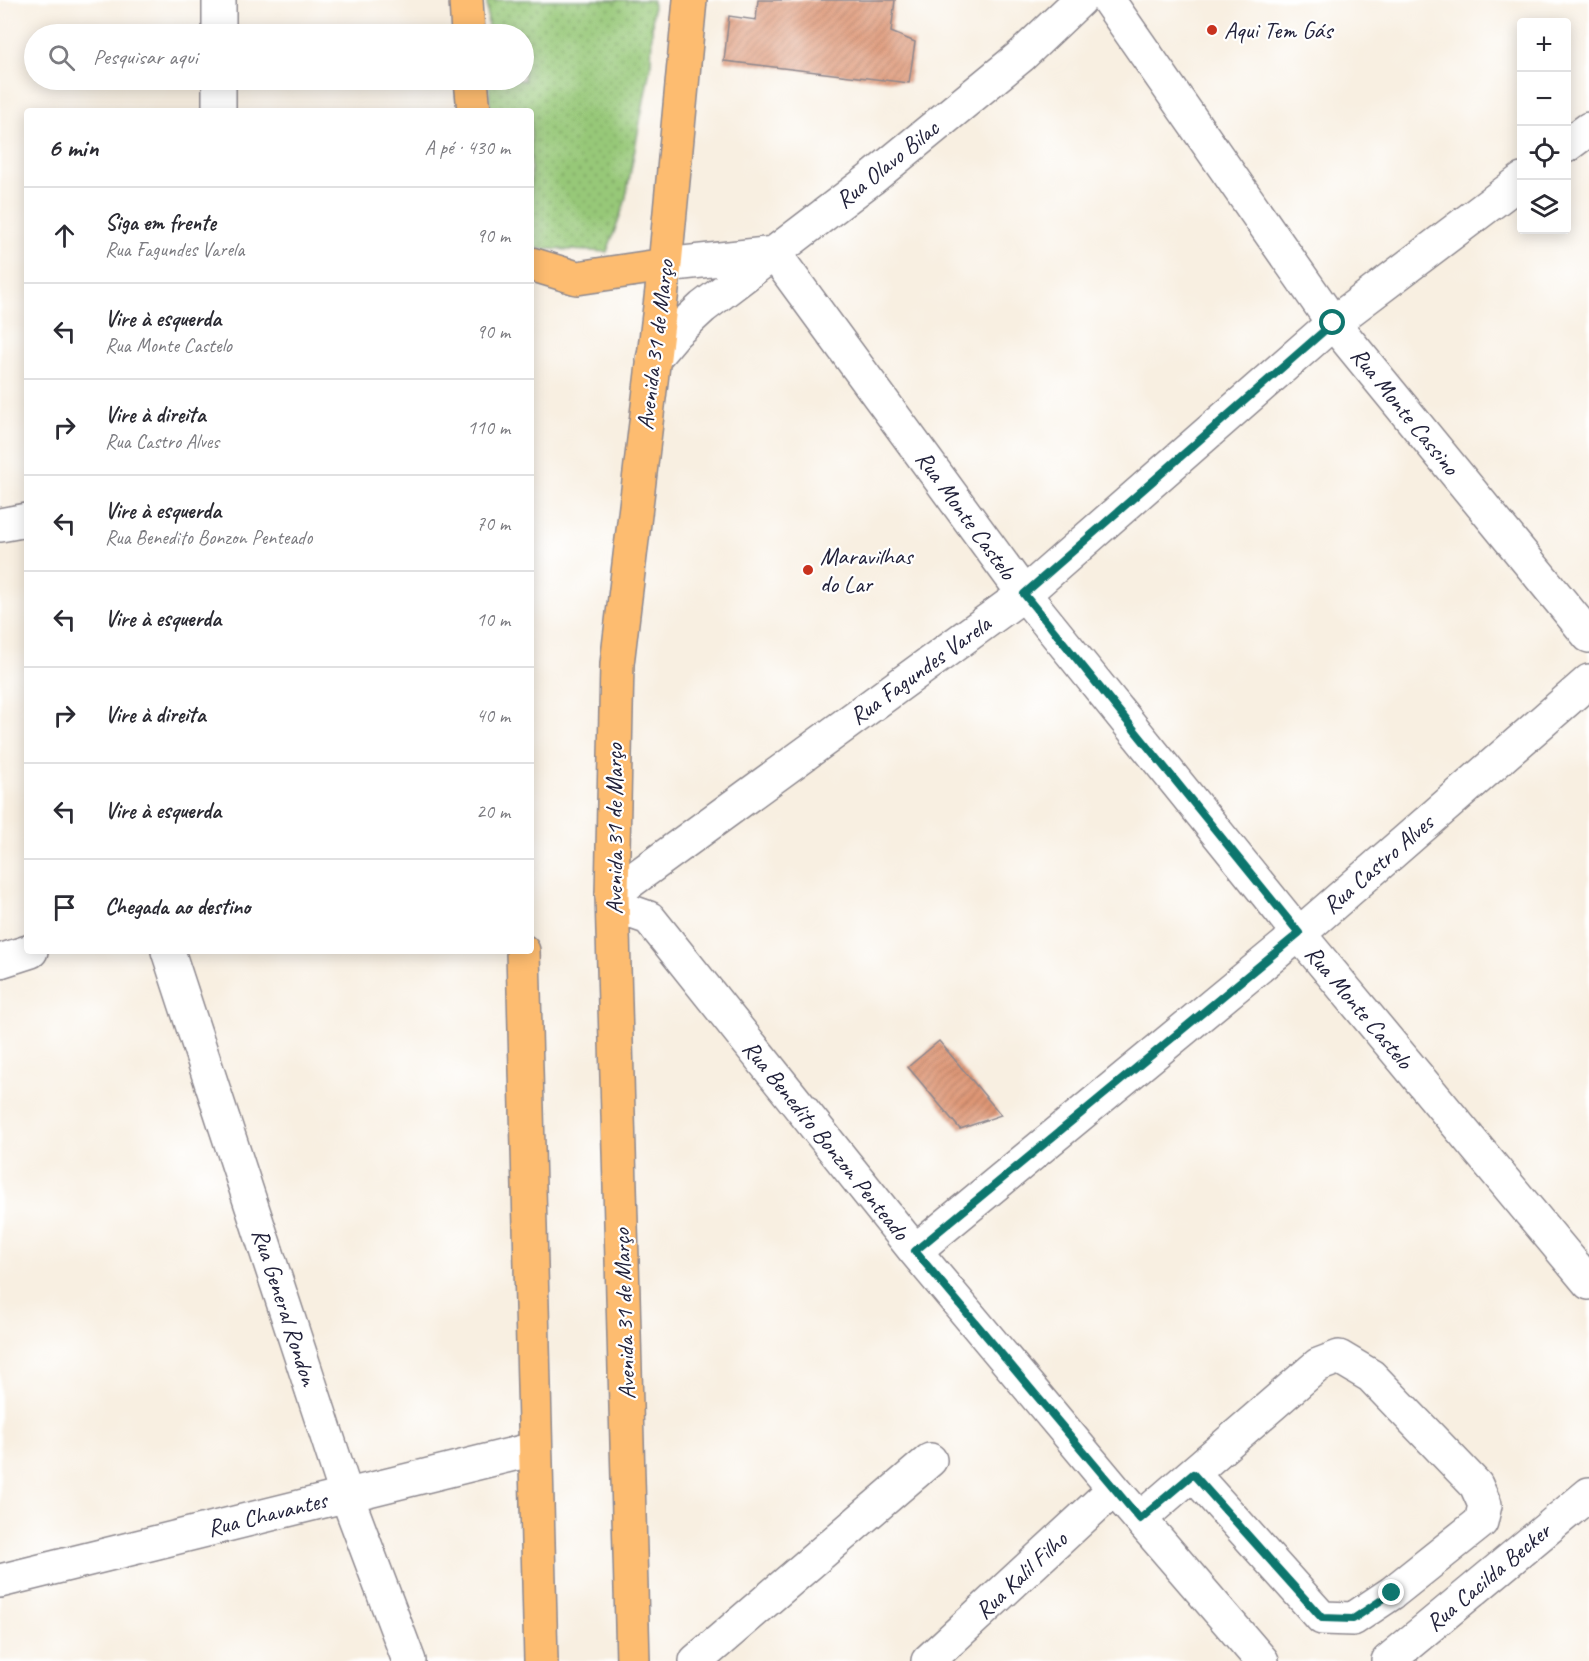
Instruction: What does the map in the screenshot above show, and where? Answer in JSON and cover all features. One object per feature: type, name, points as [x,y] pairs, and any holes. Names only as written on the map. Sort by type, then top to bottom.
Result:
[{"type":"main road","points":[[466,0],[467,24]]},
{"type":"main road","name":"Avenida 31 de Março","points":[[633,1661],[613,903],[617,664],[665,265],[690,0]]},
{"type":"main road","points":[[472,90],[474,108]]},
{"type":"main road","points":[[534,265],[577,278],[665,265]]},
{"type":"main road","points":[[523,954],[541,1661]]},
{"type":"street","points":[[219,0],[219,24]]},
{"type":"street","name":"Rua Olavo Bilac","points":[[774,254],[871,179],[1012,63],[1080,0]]},
{"type":"street","name":"Rua Monte Cassino","points":[[1108,0],[1333,323],[1589,636]]},
{"type":"street","points":[[219,90],[219,108]]},
{"type":"street","points":[[1571,142],[1589,129]]},
{"type":"street","name":"Rua Fagundes Varela","points":[[613,903],[1024,594],[1333,323],[1517,183]]},
{"type":"street","points":[[665,265],[774,254]]},
{"type":"street","points":[[653,359],[675,333],[703,307],[774,254]]},
{"type":"street","name":"Rua Monte Castelo","points":[[774,254],[1024,594],[1299,933],[1589,1283]]},
{"type":"street","points":[[0,525],[24,521]]},
{"type":"street","name":"Rua Castro Alves","points":[[915,1251],[1299,933],[1589,681]]},
{"type":"street","name":"Rua Benedito Bonzon Penteado","points":[[613,903],[649,918],[915,1251],[1114,1489],[1262,1661]]},
{"type":"street","points":[[0,961],[24,953]]},
{"type":"street","name":"Rua General Rondon","points":[[169,954],[346,1494],[409,1661]]},
{"type":"street","points":[[1140,1519],[1318,1365],[1339,1357],[1371,1376],[1476,1485],[1485,1505],[1481,1522],[1392,1593],[1353,1619],[1322,1618],[1193,1474]]},
{"type":"street","name":"Rua Chavantes","points":[[0,1581],[534,1449]]},
{"type":"street","points":[[696,1661],[930,1460]]},
{"type":"street","name":"Rua Kalil Filho","points":[[928,1661],[1114,1489]]},
{"type":"street","name":"Rua Cacilda Becker","points":[[1388,1661],[1589,1494]]},
{"type":"green space","points":[[487,0],[653,0],[651,63],[625,202],[607,252],[534,248],[534,108],[490,108],[489,90],[534,90],[534,24],[488,24]]},
{"type":"building","points":[[758,0],[895,0],[891,32],[915,42],[909,83],[724,61],[729,16],[756,20]]},
{"type":"building","points":[[939,1041],[1001,1115],[960,1129],[908,1067]]},
{"type":"place","name":"Aqui Tem Gás","points":[[1212,30]]},
{"type":"place","name":"Maravilhas do Lar","points":[[808,570]]},
{"type":"route","points":[[1333,323],[1024,594],[1299,933],[915,1251],[1140,1519],[1193,1474],[1322,1618],[1353,1619],[1392,1593]]}]
